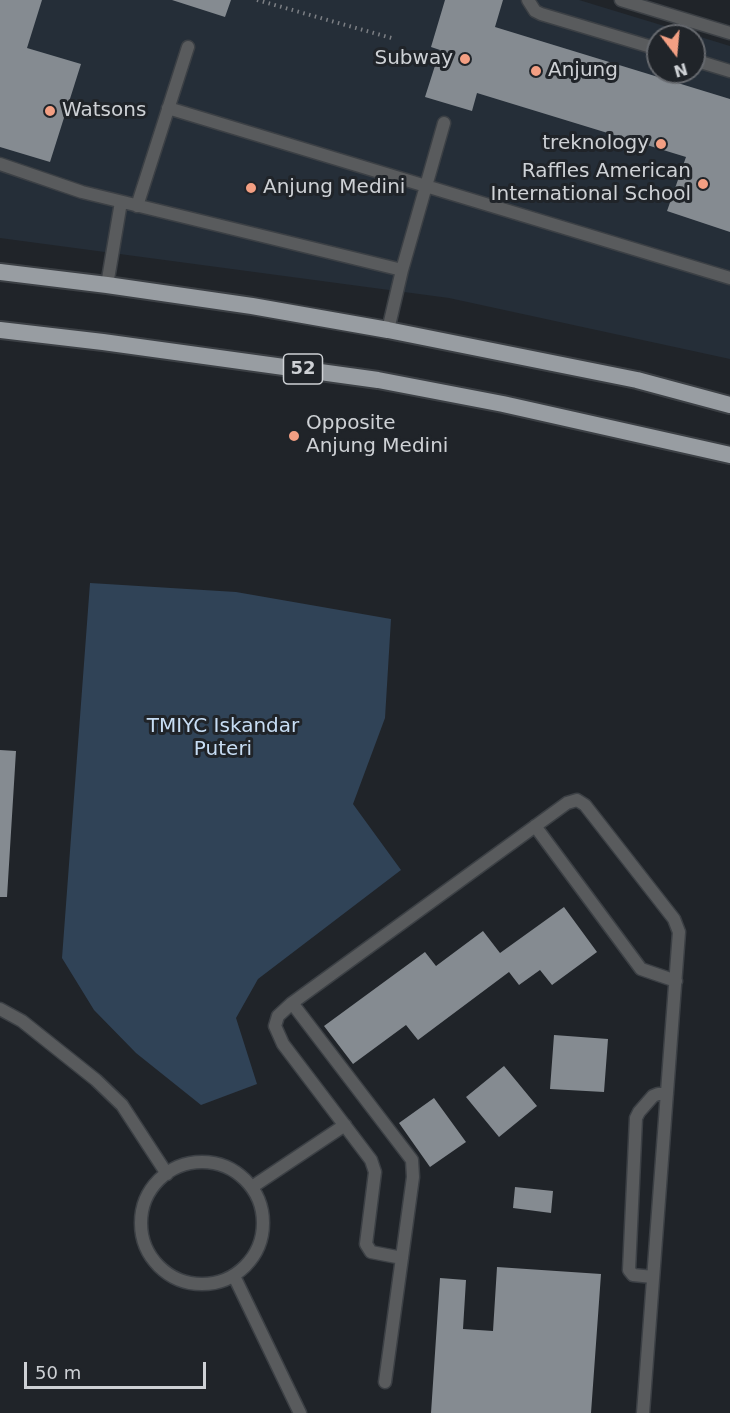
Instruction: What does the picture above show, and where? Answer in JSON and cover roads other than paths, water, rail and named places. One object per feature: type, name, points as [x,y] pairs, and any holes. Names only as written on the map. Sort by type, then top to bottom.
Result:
[{"type":"highway","points":[[0,272],[252,306],[388,330],[547,360],[727,403]]},
{"type":"highway","name":"52","points":[[0,330],[378,380],[502,404],[730,455]]},
{"type":"lane","points":[[528,0],[535,11],[541,14],[646,45]]},
{"type":"lane","points":[[621,0],[730,33]]},
{"type":"lane","points":[[137,206],[188,47]]},
{"type":"lane","points":[[706,64],[730,71]]},
{"type":"lane","points":[[168,108],[730,279]]},
{"type":"lane","points":[[388,330],[402,270],[444,123]]},
{"type":"lane","points":[[0,164],[81,192],[402,270]]},
{"type":"lane","points":[[107,285],[121,202]]},
{"type":"lane","points":[[402,1258],[371,1252],[366,1244],[375,1172],[371,1160],[283,1044],[276,1032],[278,1016],[292,1003],[535,826],[572,800],[577,800],[585,805],[674,919],[679,937],[643,1413]]},
{"type":"lane","points":[[535,826],[641,969],[676,981]]},
{"type":"lane","points":[[292,1003],[412,1160],[413,1177],[385,1382]]},
{"type":"lane","points":[[0,1009],[22,1022],[96,1080],[122,1105],[167,1174]]},
{"type":"lane","points":[[653,1276],[633,1275],[629,1270],[636,1118],[653,1096],[667,1094]]},
{"type":"lane","points":[[252,1187],[345,1125]]},
{"type":"lane","points":[[219,1164],[240,1175],[252,1187],[261,1206],[263,1232],[254,1258],[234,1276],[221,1282],[194,1285],[169,1275],[150,1257],[141,1232],[142,1209],[153,1187],[167,1174],[182,1165],[219,1164]]},
{"type":"lane","points":[[234,1276],[300,1413]]},
{"type":"place","name":"Subway","points":[[465,59]]},
{"type":"place","name":"Anjung","points":[[536,71]]},
{"type":"place","name":"Watsons","points":[[50,111]]},
{"type":"place","name":"treknology","points":[[661,144]]},
{"type":"place","name":"Raffles American International School","points":[[703,184]]},
{"type":"place","name":"Anjung Medini","points":[[251,188]]},
{"type":"place","name":"Opposite Anjung Medini","points":[[294,436]]},
{"type":"park label","name":"TMIYC Iskandar Puteri","points":[[223,738]]}]
